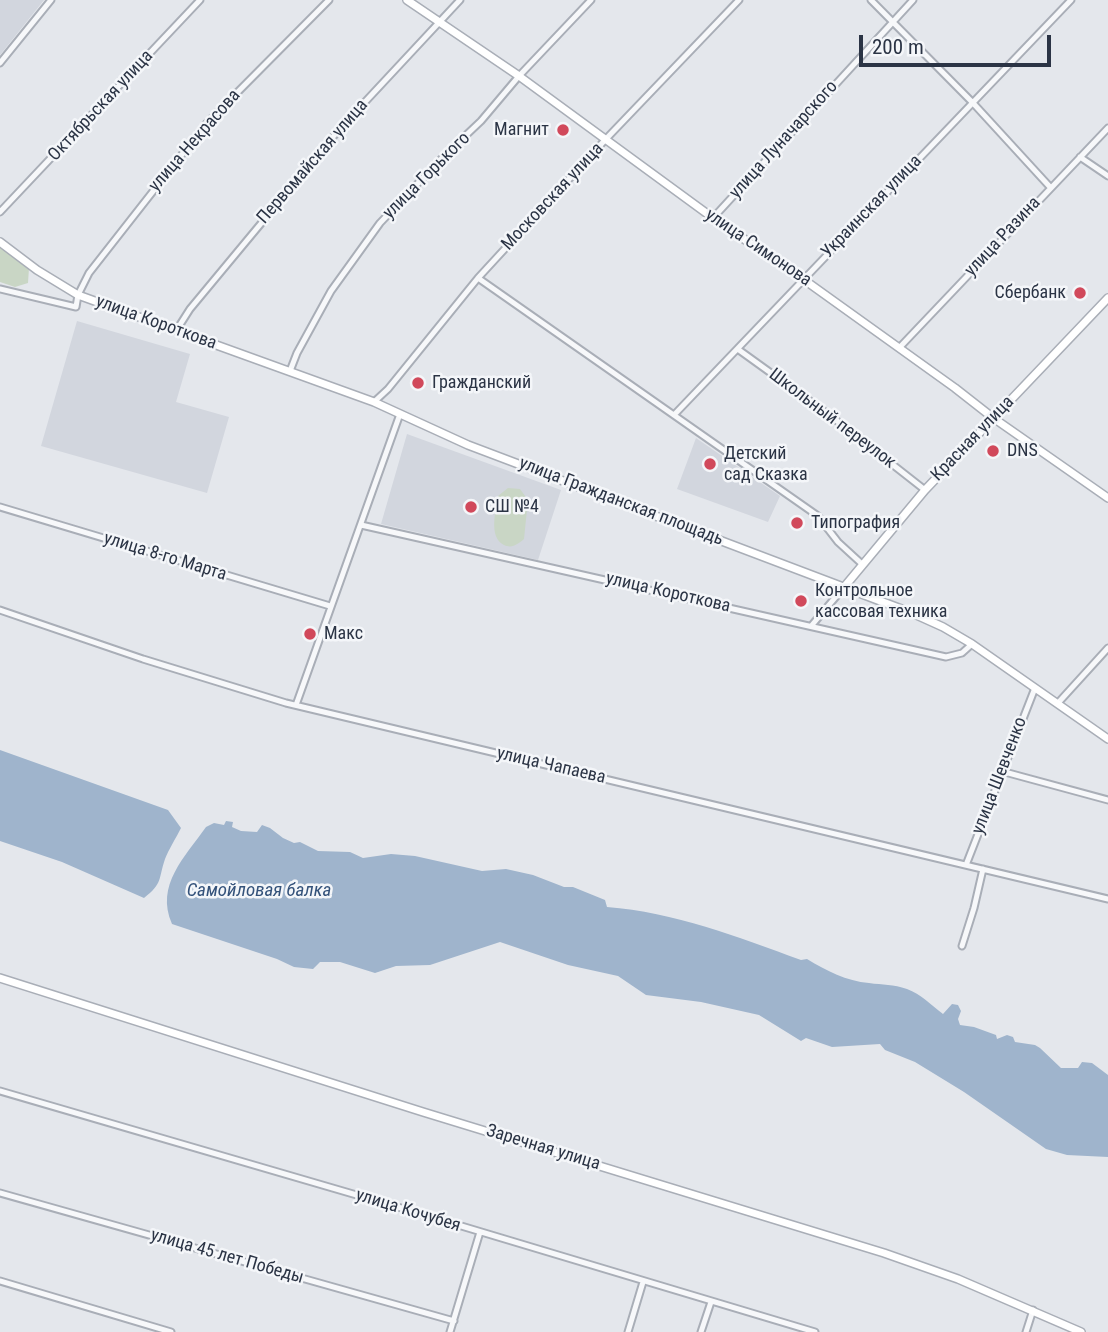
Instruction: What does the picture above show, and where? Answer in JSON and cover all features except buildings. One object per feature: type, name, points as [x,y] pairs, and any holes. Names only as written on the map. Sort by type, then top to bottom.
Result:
[{"type":"street","points":[[0,62],[51,0]]},
{"type":"street","name":"Октябрьская улица","points":[[0,212],[200,0]]},
{"type":"street","name":"улица Некрасова","points":[[78,295],[89,273],[109,245],[189,145],[255,73],[329,0]]},
{"type":"street","name":"улица Симонова","points":[[407,0],[519,76],[713,218],[900,347],[992,417],[1108,498]]},
{"type":"street","name":"Первомайская улица","points":[[176,331],[190,309],[337,132],[460,0]]},
{"type":"street","name":"улица Горького","points":[[290,371],[331,291],[380,223],[481,121],[519,76],[591,0]]},
{"type":"street","name":"Московская улица","points":[[374,402],[388,389],[478,278],[739,0]]},
{"type":"street","points":[[871,0],[973,103],[1050,187]]},
{"type":"street","name":"улица Луначарского","points":[[713,218],[913,0]]},
{"type":"street","name":"Украинская улица","points":[[674,415],[1071,0]]},
{"type":"street","name":"улица Разина","points":[[900,347],[1108,128]]},
{"type":"street","points":[[1080,157],[1108,176]]},
{"type":"street","name":"улица Короткова","points":[[0,242],[37,270],[78,295],[374,402],[400,414]]},
{"type":"street","points":[[478,278],[818,516],[838,542],[862,564]]},
{"type":"street","points":[[0,289],[76,307],[78,295]]},
{"type":"street","name":"Красная улица","points":[[845,586],[925,490],[1108,298]]},
{"type":"street","name":"Школьный переулок","points":[[739,349],[925,490]]},
{"type":"street","points":[[296,705],[400,414]]},
{"type":"street","name":"улица Гражданская площадь","points":[[400,414],[468,445],[845,586]]},
{"type":"street","name":"улица 8-го Марта","points":[[0,507],[330,606]]},
{"type":"street","name":"улица Короткова","points":[[361,525],[946,657],[962,653],[972,644]]},
{"type":"street","points":[[812,625],[845,586],[923,617],[972,644],[1108,739]]},
{"type":"street","name":"улица Чапаева","points":[[0,610],[143,659],[296,705],[1108,899]]},
{"type":"street","points":[[1058,703],[1108,648]]},
{"type":"street","name":"улица Шевченко","points":[[966,865],[1035,688]]},
{"type":"street","points":[[1001,771],[1108,800]]},
{"type":"street","points":[[962,946],[983,869]]},
{"type":"street","name":"Заречная улица","points":[[0,978],[423,1112],[884,1252],[958,1279],[1081,1332]]},
{"type":"street","name":"улица Кочубея","points":[[0,1091],[815,1332]]},
{"type":"street","name":"улица 45 лет Победы","points":[[0,1193],[454,1321]]},
{"type":"street","points":[[450,1332],[480,1232]]},
{"type":"street","points":[[0,1281],[171,1332]]},
{"type":"street","points":[[628,1332],[643,1282]]},
{"type":"street","points":[[701,1332],[711,1302]]},
{"type":"street","points":[[1026,1332],[1033,1310]]},
{"type":"shaded area","points":[[0,0],[44,0],[0,55]]},
{"type":"shaded area","points":[[77,321],[190,354],[176,402],[229,417],[207,493],[41,446]]},
{"type":"shaded area","name":"СШ №4","points":[[407,434],[561,490],[538,560],[381,524]]},
{"type":"shaded area","name":"Детский сад Сказка","points":[[696,438],[780,496],[768,522],[677,489]]},
{"type":"green space","points":[[0,245],[29,268],[28,283],[15,287],[0,282]]},
{"type":"green space","points":[[508,488],[520,489],[528,500],[524,539],[510,546],[499,541],[494,523],[498,496]]},
{"type":"water","name":"Самойловая балка","points":[[0,750],[168,810],[181,828],[154,889],[144,898],[62,862],[0,841]]},
{"type":"water","name":"Самойловая балка","points":[[226,821],[233,822],[232,827],[241,831],[257,832],[262,825],[283,838],[294,843],[300,842],[318,851],[350,852],[363,858],[391,854],[415,856],[482,871],[506,869],[533,875],[605,900],[607,907],[681,920],[730,934],[801,960],[807,959],[845,978],[907,989],[943,1014],[952,1004],[958,1005],[961,1011],[958,1019],[960,1025],[996,1035],[997,1039],[1007,1035],[1013,1037],[1015,1042],[1035,1045],[1061,1068],[1078,1068],[1082,1062],[1092,1063],[1108,1075],[1108,1157],[1067,1155],[1046,1149],[964,1092],[915,1062],[885,1050],[880,1044],[832,1047],[806,1038],[801,1041],[759,1015],[701,1002],[646,995],[618,976],[568,965],[500,942],[430,965],[396,966],[375,973],[340,962],[320,962],[313,969],[294,967],[172,924],[167,897],[175,872],[206,827],[214,823],[224,825]]},
{"type":"place","name":"Магнит","points":[[563,130]]},
{"type":"place","name":"Сбербанк","points":[[1080,293]]},
{"type":"place","name":"Гражданский","points":[[418,383]]},
{"type":"place","name":"DNS","points":[[993,451]]},
{"type":"place","name":"Детский сад Сказка","points":[[710,464]]},
{"type":"place","name":"СШ №4","points":[[471,507]]},
{"type":"place","name":"Типография","points":[[797,523]]},
{"type":"place","name":"Контрольное кассовая техника","points":[[801,601]]},
{"type":"place","name":"Макс","points":[[310,634]]}]
